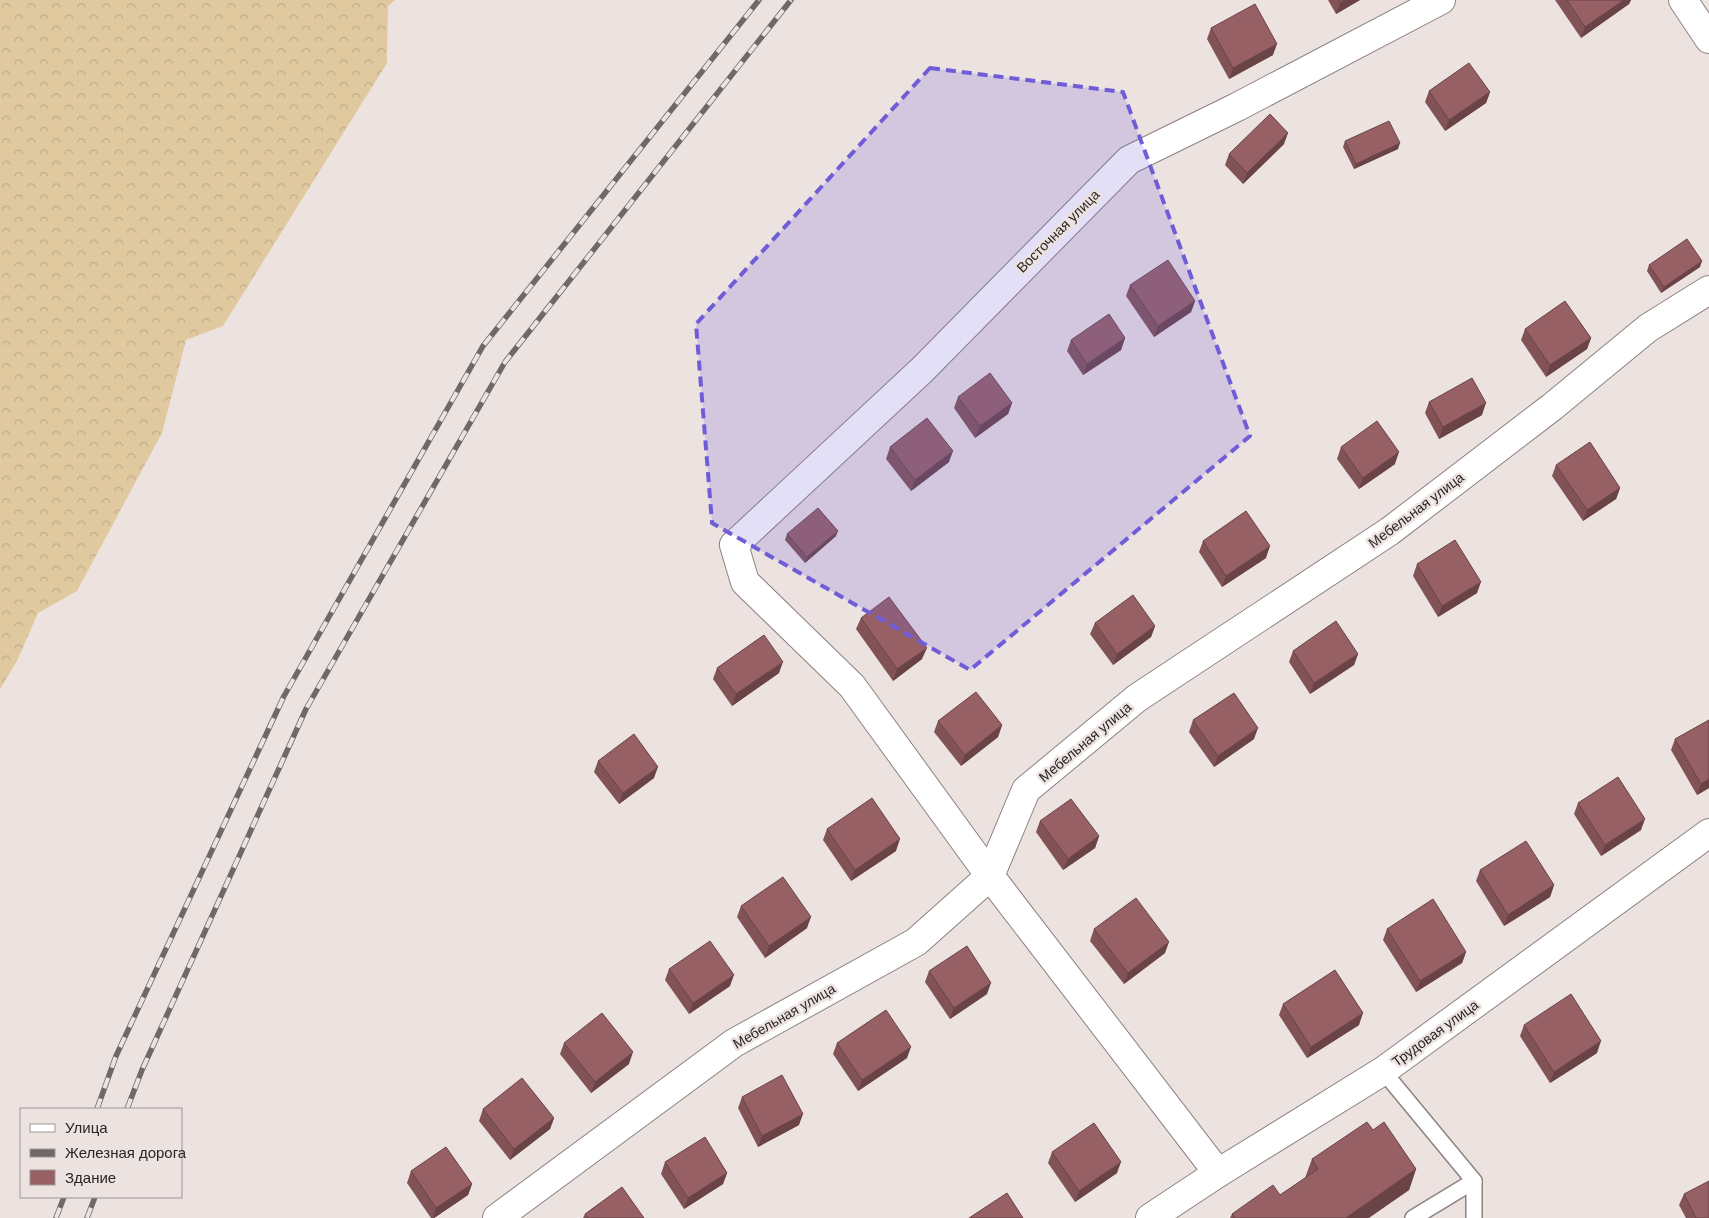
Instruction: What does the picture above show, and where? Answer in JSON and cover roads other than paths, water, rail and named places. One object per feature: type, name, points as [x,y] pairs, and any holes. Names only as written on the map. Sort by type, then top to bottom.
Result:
[{"type":"street","name":"Восточная улица","points":[[990,876],[852,686],[745,582],[734,545],[922,370],[1129,160],[1237,107],[1441,0]]},
{"type":"street","points":[[1683,0],[1709,38]]},
{"type":"street","name":"Мебельная улица","points":[[497,1218],[734,1043],[916,942],[990,876],[1026,790],[1137,698],[1390,531],[1552,407],[1648,328],[1709,290]]},
{"type":"street","name":"Трудовая улица","points":[[1150,1218],[1218,1173],[1383,1071],[1709,833]]},
{"type":"street","points":[[990,876],[1218,1173]]},
{"type":"lane","points":[[1383,1071],[1474,1181],[1474,1218]]},
{"type":"lane","points":[[1413,1218],[1474,1181]]},
{"type":"railway","points":[[97,1108],[116,1056],[284,696],[483,346],[759,0]]},
{"type":"railway","points":[[127,1108],[142,1070],[306,709],[505,362],[791,0]]},
{"type":"railway","points":[[56,1218],[64,1198]]},
{"type":"railway","points":[[87,1218],[95,1198]]}]
